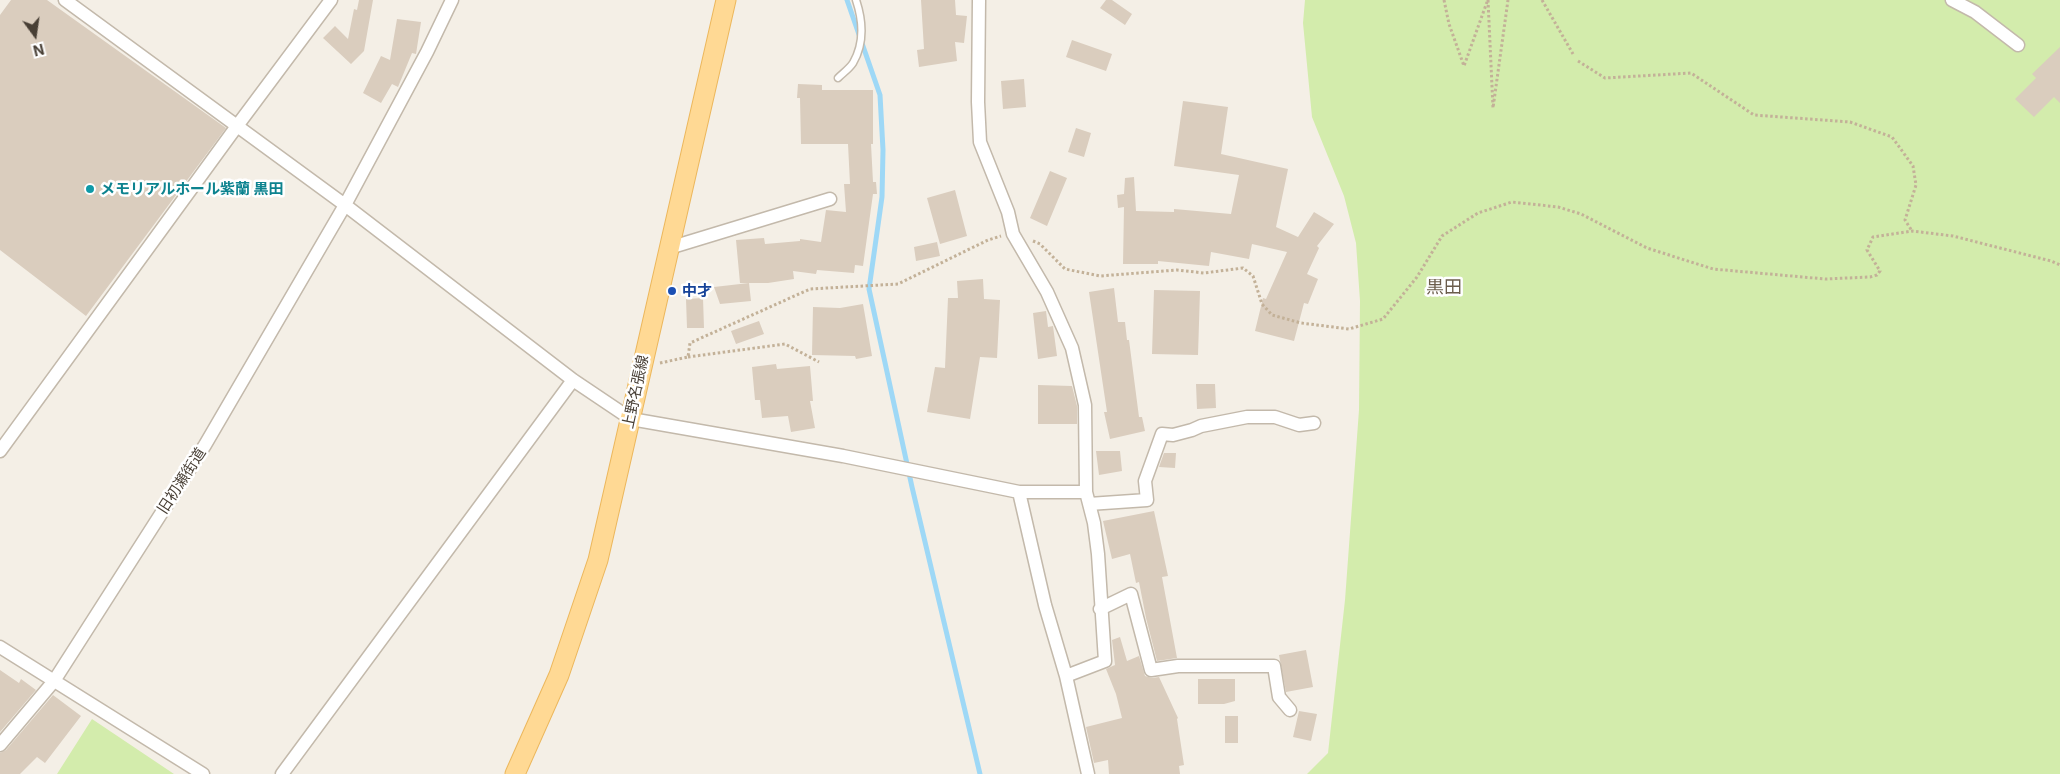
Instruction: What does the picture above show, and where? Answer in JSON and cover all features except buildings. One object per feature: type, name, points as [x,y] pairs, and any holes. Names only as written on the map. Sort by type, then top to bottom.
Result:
[{"type":"main road","name":"上野名張線","points":[[515,774],[559,675],[598,560],[726,0]]},
{"type":"street","points":[[66,0],[345,205],[573,380],[631,419],[917,471],[1019,492],[1088,498],[1147,500],[1145,481],[1162,434],[1173,435],[1201,426],[1247,417],[1275,416],[1299,425],[1314,423]]},
{"type":"street","points":[[0,451],[331,0]]},
{"type":"street","name":"旧初瀬街道","points":[[0,745],[54,681],[205,446],[345,205],[452,0]]},
{"type":"street","points":[[979,0],[978,102],[980,142],[1008,212],[1013,234],[1047,292],[1072,348],[1085,404],[1088,498],[1094,523],[1098,554],[1100,609],[1105,661],[1066,676]]},
{"type":"street","points":[[1952,0],[1975,12],[2018,46]]},
{"type":"street","points":[[669,248],[830,198]]},
{"type":"street","points":[[282,774],[573,380]]},
{"type":"street","points":[[1019,492],[1045,605],[1066,676],[1088,774]]},
{"type":"street","points":[[1100,609],[1130,594],[1151,670],[1178,666],[1274,666],[1279,697],[1290,710]]},
{"type":"street","points":[[0,647],[203,774]]},
{"type":"lane","points":[[838,78],[852,65],[858,49],[862,26],[856,0]]},
{"type":"path","points":[[1444,0],[1449,24],[1464,66],[1488,0]]},
{"type":"path","points":[[1488,0],[1493,108],[1508,0]]},
{"type":"path","points":[[1542,0],[1573,54]]},
{"type":"path","points":[[1578,61],[1605,78],[1691,72],[1754,115],[1850,122],[1892,137],[1914,166],[1916,185],[1905,220],[1912,231]]},
{"type":"path","points":[[688,357],[690,343],[810,289],[898,284],[988,240],[1013,234],[1040,244],[1065,269],[1100,276],[1177,270],[1204,273],[1243,268],[1253,276],[1262,304],[1272,315],[1301,324],[1349,329],[1383,319],[1417,277],[1442,236],[1478,213],[1512,202],[1558,207],[1581,214],[1647,248],[1713,269],[1825,279],[1877,275],[1880,271],[1879,267],[1867,250],[1873,237],[1912,231],[1953,236],[2051,261],[2060,265]]},
{"type":"path","points":[[642,367],[688,357],[786,344],[819,362]]},
{"type":"green space","points":[[1305,0],[2060,0],[2060,774],[1307,774],[1328,753],[1345,600],[1359,410],[1360,301],[1356,243],[1344,196],[1312,117],[1303,23]]},
{"type":"green space","points":[[92,719],[174,774],[57,774]]},
{"type":"waterway","points":[[847,0],[880,95],[883,150],[882,197],[869,289],[912,487],[980,774]]},
{"type":"place","name":"メモリアルホール紫蘭 黒田","points":[[90,189]]},
{"type":"place","name":"中才","points":[[672,291]]},
{"type":"district","name":"黒田","points":[[1444,288]]}]
